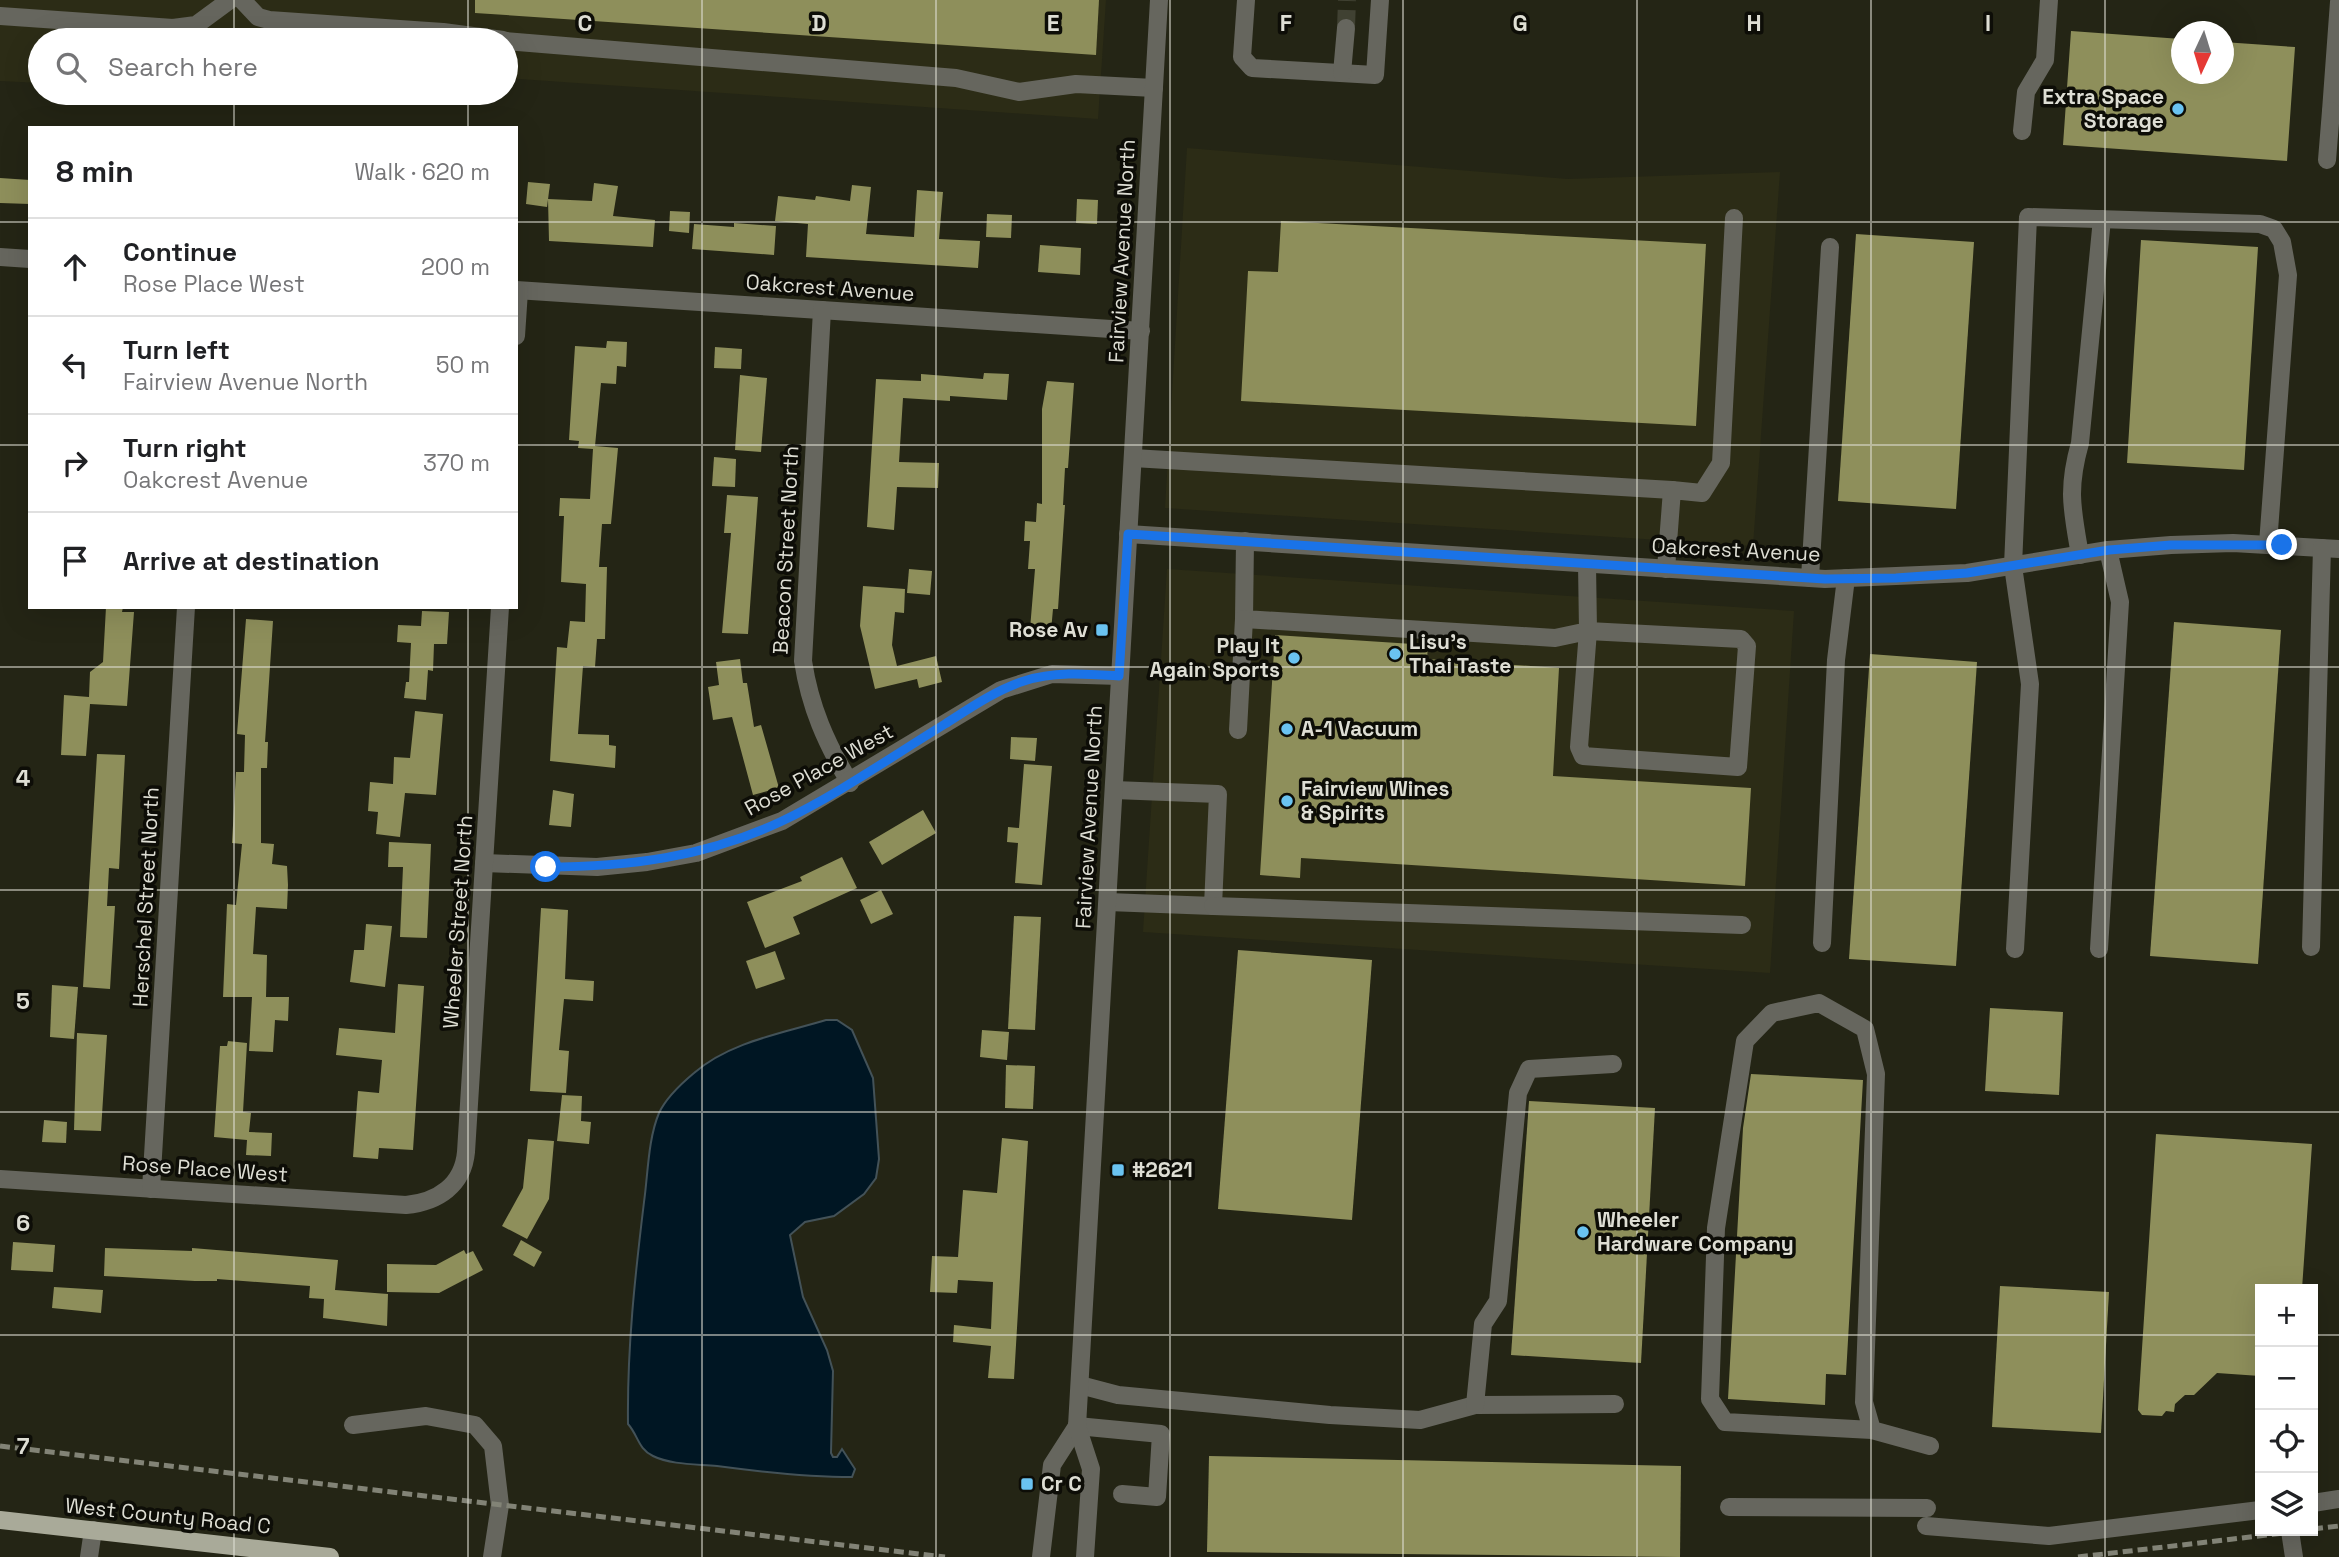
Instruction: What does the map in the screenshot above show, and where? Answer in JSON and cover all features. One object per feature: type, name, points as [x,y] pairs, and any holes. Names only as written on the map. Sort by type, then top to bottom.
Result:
[{"type":"main road","name":"West County Road C","points":[[0,1520],[330,1557]]},
{"type":"street","points":[[0,16],[173,28],[196,25],[230,0]]},
{"type":"street","points":[[242,0],[258,17],[269,20],[385,28]]},
{"type":"street","name":"Fairview Avenue North","points":[[1085,1557],[1091,1469],[1077,1426],[1159,0]]},
{"type":"street","points":[[1245,0],[1242,57],[1252,68],[1375,75],[1380,0]]},
{"type":"street","points":[[2022,131],[2026,92],[2045,60],[2049,0]]},
{"type":"street","points":[[2327,160],[2335,112],[2339,2]]},
{"type":"street","points":[[1342,73],[1346,27]]},
{"type":"street","points":[[518,41],[956,78],[1019,92],[1076,84],[1154,88]]},
{"type":"street","points":[[2015,949],[2030,684],[2013,566],[2028,217],[2260,224],[2274,229],[2282,242],[2288,275],[2268,544]]},
{"type":"street","points":[[1133,458],[1702,492],[1721,463],[1734,218]]},
{"type":"street","points":[[2080,555],[2071,503],[2070,478],[2080,443],[2102,219]]},
{"type":"street","points":[[1810,578],[1830,247]]},
{"type":"street","points":[[0,257],[28,259]]},
{"type":"street","name":"Oakcrest Avenue","points":[[518,291],[1141,331]]},
{"type":"street","name":"Beacon Street North","points":[[822,310],[803,662],[808,695],[820,729],[850,783]]},
{"type":"street","points":[[1665,569],[1672,490]]},
{"type":"street","name":"Oakcrest Avenue","points":[[1128,534],[1846,579],[1932,576],[2109,550],[2171,545],[2268,544],[2330,548]]},
{"type":"street","points":[[1238,730],[1245,541]]},
{"type":"street","points":[[2311,947],[2330,548]]},
{"type":"street","points":[[2099,949],[2120,603],[2109,550]]},
{"type":"street","points":[[1244,619],[1555,638],[1588,631],[1741,639],[1747,646],[1738,767],[1583,756],[1579,747],[1588,631],[1587,564]]},
{"type":"street","points":[[1822,943],[1836,660],[1846,579]]},
{"type":"street","name":"Herschel Street North","points":[[151,1189],[186,609]]},
{"type":"street","name":"Wheeler Street North","points":[[406,1205],[423,1203],[451,1187],[466,1158],[500,609]]},
{"type":"street","name":"Rose Place West","points":[[484,863],[597,867],[695,853],[782,821],[850,783],[991,696],[1026,680],[1052,674],[1119,676]]},
{"type":"street","points":[[1114,790],[1219,794],[1213,906]]},
{"type":"street","points":[[1108,902],[1742,925]]},
{"type":"street","points":[[1872,1430],[1864,1402],[1876,1074],[1865,1029],[1819,1003],[1772,1013],[1745,1041],[1716,1228],[1710,1399],[1725,1422],[1872,1430],[1930,1446]]},
{"type":"street","points":[[1475,1405],[1483,1324],[1498,1301],[1518,1093],[1529,1069],[1613,1064]]},
{"type":"street","name":"Rose Place West","points":[[0,1179],[406,1205]]},
{"type":"street","points":[[1080,1385],[1132,1396],[1420,1420],[1475,1405],[1615,1404]]},
{"type":"street","points":[[353,1425],[426,1416],[475,1425],[493,1446],[500,1505],[492,1557]]},
{"type":"street","points":[[1077,1426],[1161,1434],[1157,1497],[1122,1494]]},
{"type":"street","name":"Fairview Avenue North","points":[[1041,1557],[1052,1465],[1077,1426]]},
{"type":"street","points":[[2318,1502],[2339,1499]]},
{"type":"street","points":[[1730,1507],[1926,1517],[2049,1536],[2255,1511]]},
{"type":"street","points":[[89,1557],[93,1531]]},
{"type":"street","points":[[2291,1536],[2294,1557]]},
{"type":"shaded area","points":[[0,0],[1106,0],[1098,119],[518,79],[518,28],[28,28],[28,82],[0,81]]},
{"type":"shaded area","points":[[1187,148],[1568,179],[1780,172],[1753,546],[1165,508]]},
{"type":"shaded area","points":[[1167,569],[1794,611],[1770,973],[1143,932]]},
{"type":"water","points":[[826,1020],[837,1020],[852,1030],[873,1078],[879,1159],[876,1178],[864,1194],[834,1216],[805,1222],[790,1235],[803,1297],[827,1350],[833,1371],[831,1453],[833,1457],[837,1457],[842,1449],[855,1469],[852,1477],[784,1474],[660,1459],[644,1450],[628,1424],[630,1340],[650,1145],[655,1123],[670,1096],[708,1062],[740,1046]]},
{"type":"building","points":[[475,0],[1099,0],[1096,55],[475,13]]},
{"type":"building","name":"Extra Space Storage","points":[[2071,31],[2171,38],[2171,84],[2234,84],[2234,43],[2295,47],[2287,161],[2063,145]]},
{"type":"building","points":[[0,178],[28,180],[28,204],[0,203]]},
{"type":"building","points":[[528,182],[550,184],[547,207],[526,204]]},
{"type":"building","points":[[594,183],[618,186],[613,216],[655,220],[653,247],[549,241],[548,199],[592,201]]},
{"type":"building","points":[[852,185],[871,187],[866,234],[914,237],[917,190],[943,192],[939,239],[980,241],[978,268],[806,257],[808,224],[775,221],[778,196],[815,200],[816,196],[850,201]]},
{"type":"building","points":[[1077,199],[1098,200],[1097,224],[1076,223]]},
{"type":"building","points":[[670,211],[690,212],[689,233],[669,231]]},
{"type":"building","points":[[987,214],[1012,215],[1011,238],[986,237]]},
{"type":"building","points":[[1281,221],[1706,244],[1696,426],[1241,401],[1248,271],[1278,272]]},
{"type":"building","points":[[734,223],[776,226],[774,255],[692,249],[694,224],[734,227]]},
{"type":"building","points":[[1856,234],[1974,242],[1956,509],[1838,501]]},
{"type":"building","points":[[2141,240],[2258,247],[2244,470],[2127,463]]},
{"type":"building","points":[[1040,245],[1081,248],[1080,275],[1038,272]]},
{"type":"building","points":[[607,341],[627,342],[626,367],[617,366],[616,384],[601,383],[595,446],[618,448],[611,524],[602,524],[599,567],[607,567],[605,639],[597,639],[595,667],[583,666],[578,734],[609,735],[609,745],[616,746],[615,768],[550,761],[557,647],[567,648],[570,621],[585,622],[586,584],[561,582],[564,516],[559,516],[560,498],[590,499],[593,449],[578,448],[579,441],[569,440],[575,346],[606,348]]},
{"type":"building","points":[[715,347],[742,349],[741,369],[714,368]]},
{"type":"building","points":[[984,373],[1009,374],[1007,400],[950,396],[950,401],[903,398],[899,462],[939,463],[938,488],[897,487],[894,530],[867,527],[876,379],[921,381],[921,374],[983,379]]},
{"type":"building","points":[[740,375],[767,378],[761,452],[735,450]]},
{"type":"building","points":[[1047,381],[1074,383],[1068,468],[1065,468],[1058,609],[1053,609],[1051,631],[1030,629],[1035,569],[1028,569],[1030,541],[1024,541],[1025,521],[1036,522],[1037,503],[1042,504],[1042,409]]},
{"type":"building","points":[[714,457],[736,459],[735,487],[712,486]]},
{"type":"building","points":[[727,495],[758,497],[748,634],[722,633],[731,533],[724,533]]},
{"type":"building","points":[[909,569],[932,571],[930,595],[907,593]]},
{"type":"building","points":[[863,586],[905,589],[904,613],[895,612],[892,645],[897,666],[936,656],[942,682],[919,688],[917,679],[875,689],[860,626]]},
{"type":"building","points":[[106,609],[134,612],[127,706],[90,704],[86,756],[61,755],[64,695],[89,697],[90,672],[103,662]]},
{"type":"building","points":[[422,611],[449,612],[447,644],[434,644],[433,671],[428,670],[426,700],[404,698],[406,682],[409,682],[411,643],[397,642],[398,625],[421,626]]},
{"type":"building","points":[[246,619],[273,621],[265,742],[268,742],[267,768],[261,768],[261,843],[274,844],[272,864],[287,866],[287,909],[256,907],[253,954],[267,955],[266,997],[289,997],[288,1021],[275,1020],[273,1052],[249,1051],[252,997],[223,997],[227,904],[236,905],[242,844],[232,843],[236,772],[244,772],[245,735],[237,734]]},
{"type":"building","points":[[2174,622],[2281,630],[2258,964],[2150,956]]},
{"type":"building","points":[[1275,635],[1428,645],[1427,659],[1559,668],[1553,776],[1751,788],[1745,886],[1301,858],[1300,878],[1260,875]]},
{"type":"building","points":[[1870,654],[1977,662],[1956,966],[1849,959]]},
{"type":"building","points":[[740,659],[754,727],[761,725],[779,788],[753,795],[732,717],[713,720],[708,687],[719,685],[716,662]]},
{"type":"building","points":[[415,711],[443,714],[436,795],[405,793],[400,837],[376,834],[378,812],[368,811],[370,782],[393,784],[394,757],[410,758]]},
{"type":"building","points":[[1011,737],[1037,738],[1035,761],[1010,759]]},
{"type":"building","points":[[97,754],[125,755],[119,869],[109,868],[107,906],[115,906],[110,989],[83,987]]},
{"type":"building","points":[[1024,764],[1052,766],[1042,885],[1015,883],[1018,843],[1007,842],[1008,827],[1019,828]]},
{"type":"building","points":[[553,790],[574,794],[571,827],[549,825]]},
{"type":"building","points":[[923,810],[936,833],[882,865],[869,842]]},
{"type":"building","points":[[389,842],[431,844],[427,938],[400,937],[403,867],[388,867]]},
{"type":"building","points":[[842,857],[857,888],[793,917],[800,934],[765,948],[747,902],[802,881],[800,877]]},
{"type":"building","points":[[881,890],[893,914],[871,924],[860,900]]},
{"type":"building","points":[[541,908],[568,910],[565,979],[594,981],[593,1001],[564,999],[559,1050],[569,1051],[566,1093],[530,1091]]},
{"type":"building","points":[[1014,916],[1041,917],[1035,1030],[1008,1029]]},
{"type":"building","points":[[366,924],[392,926],[385,987],[350,982],[354,950],[364,950]]},
{"type":"building","points":[[1238,950],[1372,960],[1352,1220],[1218,1209]]},
{"type":"building","points":[[775,951],[785,979],[756,989],[746,961]]},
{"type":"building","points":[[398,984],[424,986],[413,1150],[379,1148],[378,1159],[353,1157],[358,1091],[379,1093],[382,1060],[336,1055],[339,1028],[395,1033]]},
{"type":"building","points":[[52,985],[78,987],[74,1039],[50,1037]]},
{"type":"building","points":[[1990,1008],[2063,1012],[2059,1095],[1985,1091]]},
{"type":"building","points":[[982,1030],[1009,1032],[1007,1060],[980,1057]]},
{"type":"building","points":[[77,1033],[107,1035],[101,1131],[74,1130]]},
{"type":"building","points":[[228,1041],[247,1043],[243,1112],[251,1113],[249,1132],[272,1133],[271,1156],[246,1155],[247,1140],[214,1137],[220,1046],[227,1046]]},
{"type":"building","points":[[1006,1065],[1035,1066],[1033,1109],[1005,1108]]},
{"type":"building","points":[[1751,1074],[1863,1080],[1846,1375],[1826,1374],[1825,1405],[1728,1399],[1743,1128]]},
{"type":"building","points":[[562,1095],[582,1096],[581,1121],[591,1122],[589,1144],[557,1141]]},
{"type":"building","name":"Wheeler Hardware Company","points":[[1529,1101],[1655,1108],[1641,1363],[1511,1355]]},
{"type":"building","points":[[44,1120],[67,1122],[66,1143],[42,1142]]},
{"type":"building","points":[[2156,1134],[2312,1144],[2302,1284],[2255,1284],[2255,1376],[2217,1373],[2194,1395],[2185,1395],[2175,1404],[2174,1412],[2166,1411],[2162,1416],[2142,1415],[2138,1410]]},
{"type":"building","points":[[1002,1138],[1028,1141],[1014,1379],[988,1378],[991,1346],[953,1342],[954,1325],[991,1329],[993,1282],[958,1280],[957,1293],[930,1292],[932,1256],[958,1257],[963,1190],[997,1193]]},
{"type":"building","points":[[528,1139],[554,1141],[549,1199],[527,1239],[502,1226],[523,1188]]},
{"type":"building","points":[[521,1240],[542,1252],[534,1267],[513,1255]]},
{"type":"building","points":[[13,1242],[55,1245],[53,1272],[11,1270]]},
{"type":"building","points":[[105,1248],[192,1251],[192,1248],[338,1260],[335,1290],[388,1294],[387,1326],[323,1318],[324,1299],[309,1298],[310,1286],[217,1279],[195,1281],[104,1276]]},
{"type":"building","points":[[464,1250],[466,1254],[473,1251],[483,1270],[439,1293],[387,1292],[387,1264],[436,1265]]},
{"type":"building","points":[[2000,1286],[2109,1292],[2101,1433],[1992,1427]]},
{"type":"building","points":[[54,1287],[103,1290],[101,1313],[52,1308]]},
{"type":"building","points":[[1209,1456],[1681,1466],[1680,1557],[1207,1552]]},
{"type":"tunnel","points":[[1346,28],[1347,0]]},
{"type":"railway","points":[[0,1446],[945,1557]]},
{"type":"railway","points":[[2318,1528],[2339,1526]]},
{"type":"railway","points":[[2078,1557],[2259,1536]]},
{"type":"place","name":"Extra Space Storage","points":[[2178,109]]},
{"type":"place","name":"Rose Av","points":[[1102,630]]},
{"type":"place","name":"Lisu's Thai Taste","points":[[1395,654]]},
{"type":"place","name":"Play It Again Sports","points":[[1294,658]]},
{"type":"place","name":"A-1 Vacuum","points":[[1287,729]]},
{"type":"place","name":"Fairview Wines & Spirits","points":[[1287,801]]},
{"type":"place","name":"#2621","points":[[1118,1170]]},
{"type":"place","name":"Wheeler Hardware Company","points":[[1583,1232]]},
{"type":"place","name":"Cr C","points":[[1027,1484]]},
{"type":"route","points":[[546,867],[597,867],[647,862],[695,853],[743,838],[782,821],[825,797],[1001,690],[1052,674],[1119,676],[1128,534],[1825,579],[1967,573],[2109,550],[2171,545],[2282,545]]}]
